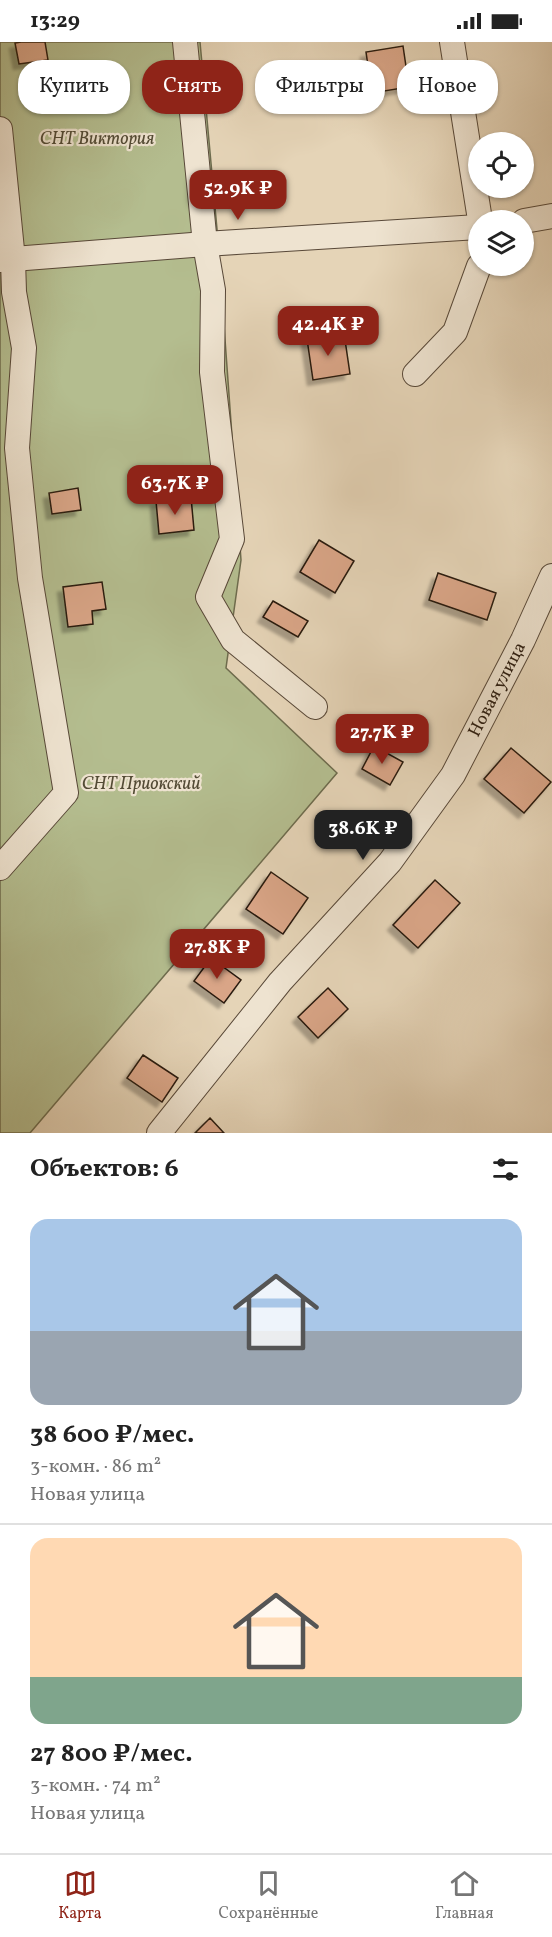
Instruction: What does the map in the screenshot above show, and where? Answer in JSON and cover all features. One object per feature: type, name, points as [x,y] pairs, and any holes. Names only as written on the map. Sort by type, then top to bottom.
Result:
[{"type":"street","points":[[185,42],[205,244],[213,290],[212,372],[232,539],[208,597],[233,640],[315,707]]},
{"type":"street","points":[[452,42],[478,210]]},
{"type":"street","points":[[0,129],[6,260],[24,348],[17,448],[28,566],[66,793],[0,868]]},
{"type":"street","points":[[534,219],[552,216]]},
{"type":"street","points":[[6,260],[205,244],[468,228]]},
{"type":"street","points":[[415,374],[455,332],[475,276]]},
{"type":"street","name":"Новая улица","points":[[159,1133],[280,982],[390,862],[453,775],[523,640],[552,576]]},
{"type":"green space","name":"СНТ Приокский","points":[[0,42],[200,42],[202,60],[142,60],[142,114],[207,114],[241,560],[226,668],[337,773],[30,1133],[0,1133]]},
{"type":"building","points":[[45,42],[48,60],[18,60],[15,43]]},
{"type":"building","points":[[403,46],[405,60],[397,60],[397,89],[385,91],[385,60],[367,60],[366,52]]},
{"type":"building","points":[[344,333],[350,374],[313,380],[307,339]]},
{"type":"building","points":[[78,488],[81,510],[52,514],[49,493]]},
{"type":"building","points":[[191,497],[194,530],[159,534],[156,501]]},
{"type":"building","points":[[319,540],[354,561],[335,593],[300,572]]},
{"type":"building","points":[[438,573],[496,593],[487,620],[429,600]]},
{"type":"building","points":[[102,582],[106,609],[92,611],[93,624],[68,627],[63,587]]},
{"type":"building","points":[[273,601],[308,621],[298,637],[263,617]]},
{"type":"building","points":[[374,746],[403,762],[390,785],[362,769]]},
{"type":"building","points":[[511,748],[551,782],[524,813],[484,779]]},
{"type":"building","points":[[271,872],[308,898],[283,934],[246,909]]},
{"type":"building","points":[[435,880],[460,903],[418,948],[393,925]]},
{"type":"building","points":[[211,958],[241,980],[224,1003],[194,981]]},
{"type":"building","points":[[328,988],[348,1009],[318,1038],[298,1017]]},
{"type":"building","points":[[143,1055],[178,1078],[162,1102],[127,1078]]},
{"type":"building","points":[[210,1118],[224,1133],[195,1133]]},
{"type":"park label","name":"СНТ Виктория","points":[[97,139]]}]
